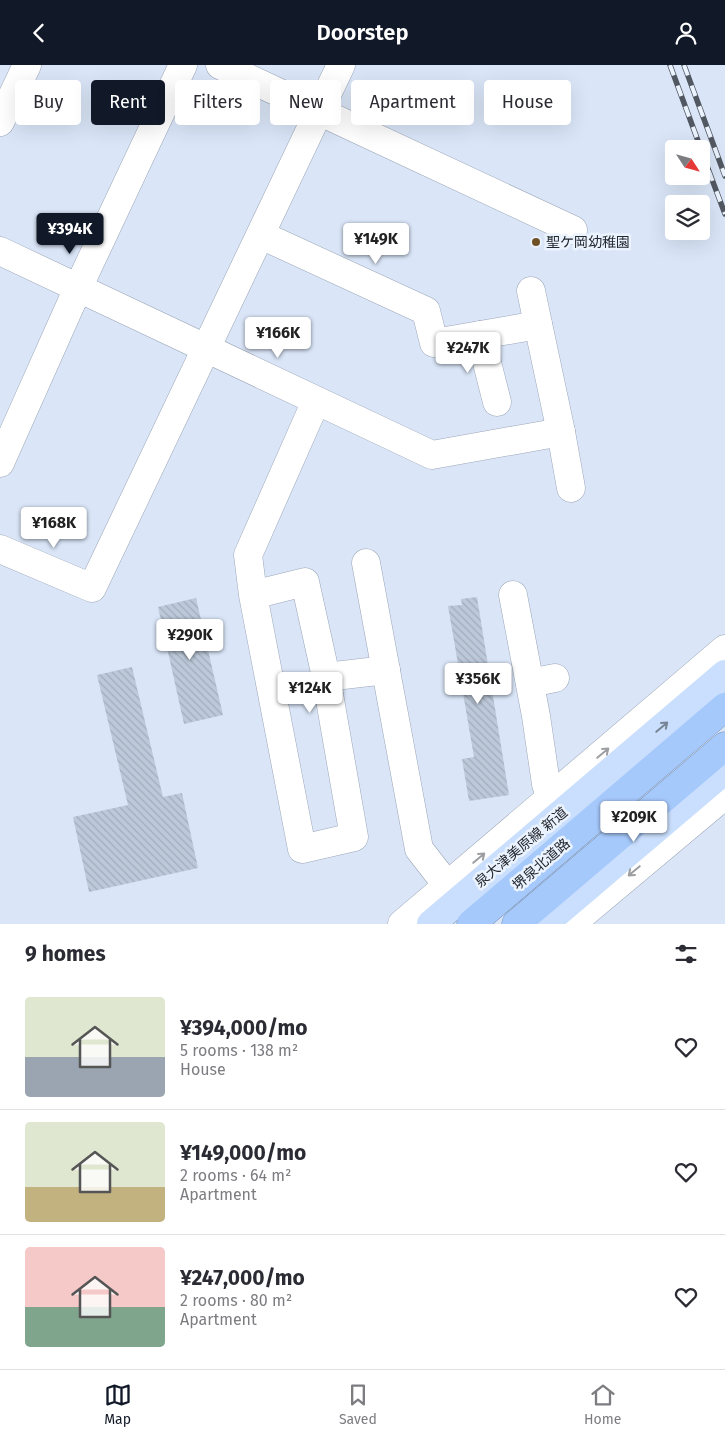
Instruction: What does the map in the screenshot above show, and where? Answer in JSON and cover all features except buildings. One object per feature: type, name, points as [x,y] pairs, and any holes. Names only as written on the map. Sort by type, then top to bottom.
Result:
[{"type":"highway","points":[[596,818],[725,697]]},
{"type":"highway","name":"堺泉北道路","points":[[471,924],[725,707]]},
{"type":"highway","points":[[516,924],[725,746]]},
{"type":"highway","points":[[613,842],[725,753]]},
{"type":"main road","name":"泉大津美原線 新道","points":[[431,924],[725,674]]},
{"type":"main road","points":[[544,924],[568,915],[725,770]]},
{"type":"street","points":[[0,122],[27,65]]},
{"type":"street","points":[[0,463],[78,288],[183,65]]},
{"type":"street","points":[[220,65],[270,88]]},
{"type":"street","points":[[334,80],[341,65]]},
{"type":"street","points":[[341,121],[573,230]]},
{"type":"street","points":[[0,549],[92,588],[312,125]]},
{"type":"street","points":[[261,235],[426,311],[434,343],[538,325]]},
{"type":"street","points":[[0,251],[432,455],[561,432]]},
{"type":"street","points":[[531,291],[571,488]]},
{"type":"street","points":[[480,335],[497,402]]},
{"type":"street","points":[[253,595],[305,582],[326,677],[354,837],[302,849],[253,595],[248,555],[316,401]]},
{"type":"street","points":[[366,563],[420,849],[447,885]]},
{"type":"street","points":[[513,595],[542,681],[536,716],[546,784],[550,797]]},
{"type":"street","points":[[402,924],[725,649]]},
{"type":"street","points":[[326,677],[386,670]]},
{"type":"street","points":[[568,915],[725,795]]},
{"type":"railway","points":[[670,65],[698,140]]},
{"type":"railway","points":[[684,65],[725,176]]},
{"type":"railway","points":[[710,174],[725,214]]},
{"type":"place","name":"聖ケ岡幼稚園","points":[[536,242]]}]
